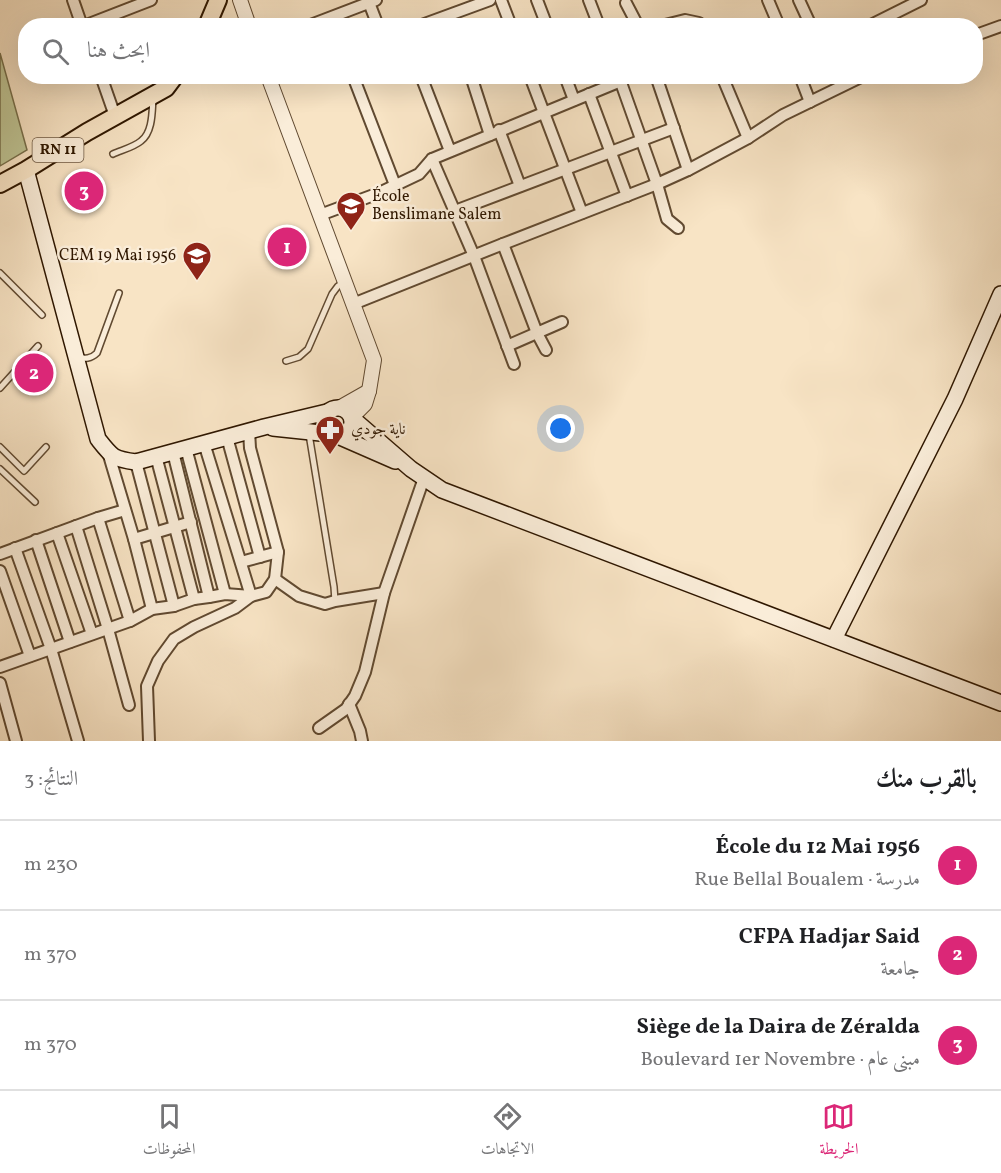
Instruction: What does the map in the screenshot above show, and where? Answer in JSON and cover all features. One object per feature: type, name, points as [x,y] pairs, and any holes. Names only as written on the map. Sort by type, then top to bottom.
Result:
[{"type":"main road","points":[[210,18],[218,0]]},
{"type":"main road","name":"RN 11","points":[[0,184],[166,88],[169,84]]},
{"type":"main road","points":[[27,170],[98,439],[117,459],[136,462],[333,410],[347,411],[351,418],[417,473],[442,490],[1001,703]]},
{"type":"main road","points":[[834,639],[955,399],[1001,294]]},
{"type":"main road","points":[[333,410],[323,419],[326,432],[417,473]]},
{"type":"main road","points":[[256,429],[335,436],[348,432],[352,423],[351,418]]},
{"type":"street","points":[[73,0],[80,18]]},
{"type":"street","points":[[104,18],[151,0]]},
{"type":"street","points":[[240,0],[246,18]]},
{"type":"street","points":[[455,18],[490,0]]},
{"type":"street","points":[[501,0],[508,18]]},
{"type":"street","points":[[537,0],[544,18]]},
{"type":"street","points":[[589,0],[596,18]]},
{"type":"street","points":[[768,0],[776,18]]},
{"type":"street","points":[[799,0],[807,18]]},
{"type":"street","points":[[885,18],[921,0]]},
{"type":"street","points":[[328,18],[371,1],[376,18]]},
{"type":"street","points":[[626,3],[634,18]]},
{"type":"street","points":[[983,32],[1001,26]]},
{"type":"street","points":[[104,84],[115,116]]},
{"type":"street","points":[[271,84],[374,360],[365,404],[351,418]]},
{"type":"street","points":[[356,84],[395,185]]},
{"type":"street","points":[[424,84],[450,151]]},
{"type":"street","points":[[475,84],[520,186]]},
{"type":"street","points":[[533,84],[582,213]]},
{"type":"street","points":[[569,84],[574,100]]},
{"type":"street","points":[[320,215],[379,193],[419,174],[432,159],[610,84]]},
{"type":"street","points":[[622,84],[667,219],[678,228]]},
{"type":"street","points":[[659,84],[688,170]]},
{"type":"street","points":[[725,84],[748,138]]},
{"type":"street","points":[[803,84],[810,102]]},
{"type":"street","points":[[353,304],[657,184],[748,138],[783,115],[847,84]]},
{"type":"street","points":[[589,94],[627,196]]},
{"type":"street","points":[[455,212],[674,128]]},
{"type":"street","points":[[432,159],[474,256],[514,364]]},
{"type":"street","points":[[503,244],[537,333],[546,350]]},
{"type":"street","points":[[507,346],[562,322]]},
{"type":"street","points":[[333,410],[369,391]]},
{"type":"street","points":[[0,667],[130,621],[152,609],[225,594],[251,596],[266,592],[275,579],[279,552],[250,448],[256,429]]},
{"type":"street","points":[[227,437],[260,557]]},
{"type":"street","points":[[204,443],[251,596]]},
{"type":"street","points":[[180,450],[191,522],[209,597]]},
{"type":"street","points":[[180,450],[225,594]]},
{"type":"street","points":[[108,452],[152,609]]},
{"type":"street","points":[[156,456],[194,599]]},
{"type":"street","points":[[136,462],[174,606]]},
{"type":"street","points":[[319,728],[346,709],[355,696],[364,672],[417,473]]},
{"type":"street","points":[[0,554],[125,510]]},
{"type":"street","points":[[98,518],[130,621]]},
{"type":"street","points":[[134,539],[191,522]]},
{"type":"street","points":[[76,526],[129,705]]},
{"type":"street","points":[[57,533],[92,634]]},
{"type":"street","points":[[36,540],[70,642]]},
{"type":"street","points":[[15,548],[51,649],[78,741]]},
{"type":"street","points":[[241,562],[279,552]]},
{"type":"street","points":[[0,571],[30,656]]},
{"type":"street","points":[[275,579],[299,597],[325,604],[384,593]]},
{"type":"street","points":[[149,741],[147,686],[158,662],[169,646],[174,639],[235,608],[251,596]]},
{"type":"street","points":[[0,683],[4,717],[16,741]]},
{"type":"street","points":[[349,704],[362,741]]},
{"type":"lane","points":[[113,154],[141,141],[146,135],[151,123],[154,95]]},
{"type":"lane","points":[[0,273],[42,315]]},
{"type":"lane","points":[[286,361],[299,357],[308,349],[332,294],[345,281]]},
{"type":"lane","points":[[76,356],[85,359],[97,353],[119,293]]},
{"type":"lane","points":[[0,388],[38,346]]},
{"type":"lane","points":[[309,433],[335,601]]},
{"type":"lane","points":[[0,447],[24,471],[46,447]]},
{"type":"lane","points":[[0,469],[35,502]]},
{"type":"green space","points":[[0,53],[27,150],[0,166]]},
{"type":"place","name":"Siège de la Daira de Zéralda","points":[[84,191]]},
{"type":"place","name":"École Benslimane Salem","points":[[351,232]]},
{"type":"place","name":"École du 12 Mai 1956","points":[[287,247]]},
{"type":"place","name":"CEM 19 Mai 1956","points":[[197,282]]},
{"type":"place","name":"CFPA Hadjar Said","points":[[34,373]]},
{"type":"place","name":"ناية جودي","points":[[330,456]]}]
